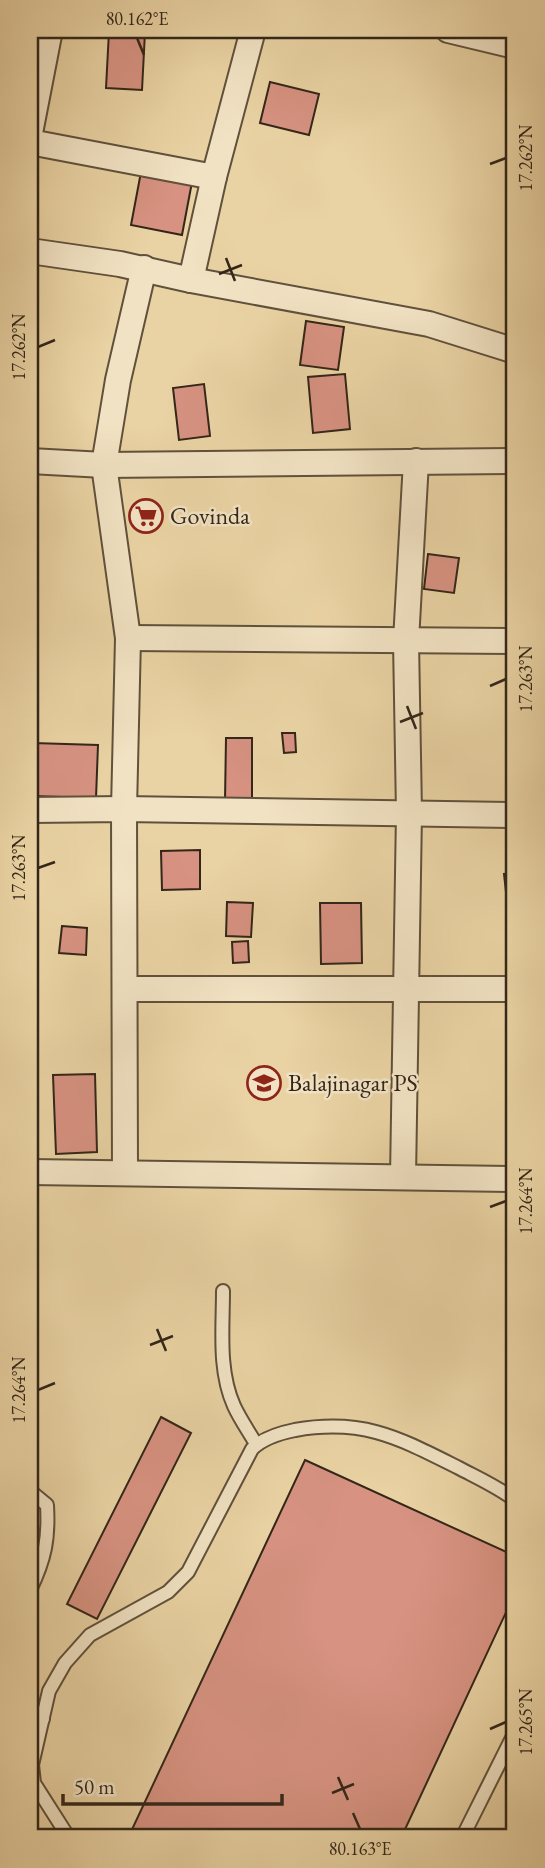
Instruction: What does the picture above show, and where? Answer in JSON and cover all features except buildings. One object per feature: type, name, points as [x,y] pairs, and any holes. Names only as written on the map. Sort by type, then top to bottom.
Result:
[{"type":"street","points":[[30,133],[50,30]]},
{"type":"street","points":[[191,280],[214,177],[253,30]]},
{"type":"street","points":[[448,30],[515,46]]},
{"type":"street","points":[[30,142],[214,177]]},
{"type":"street","points":[[30,251],[144,268],[191,280],[429,324],[515,351]]},
{"type":"street","points":[[125,1171],[124,809],[128,638],[104,465],[118,380],[144,268]]},
{"type":"street","points":[[30,461],[104,465],[515,461]]},
{"type":"street","points":[[403,1177],[409,813],[406,640],[416,461]]},
{"type":"street","points":[[128,638],[515,641]]},
{"type":"street","points":[[30,810],[515,815]]},
{"type":"street","points":[[126,989],[515,989]]},
{"type":"street","points":[[30,1171],[515,1180]]},
{"type":"lane","points":[[223,1291],[223,1368],[227,1387],[234,1407],[257,1444]]},
{"type":"lane","points":[[69,1838],[34,1783],[32,1765],[49,1691],[65,1662],[90,1635],[168,1592],[188,1572],[251,1449],[257,1444],[296,1430],[319,1426],[354,1427],[402,1439],[515,1500]]},
{"type":"lane","points":[[30,1491],[47,1506],[49,1534],[42,1566],[30,1590]]},
{"type":"lane","points":[[30,1713],[43,1719]]},
{"type":"lane","points":[[462,1838],[515,1732]]},
{"type":"place","name":"Govinda","points":[[146,516]]},
{"type":"place","name":"Balajinagar PS","points":[[264,1083]]}]
